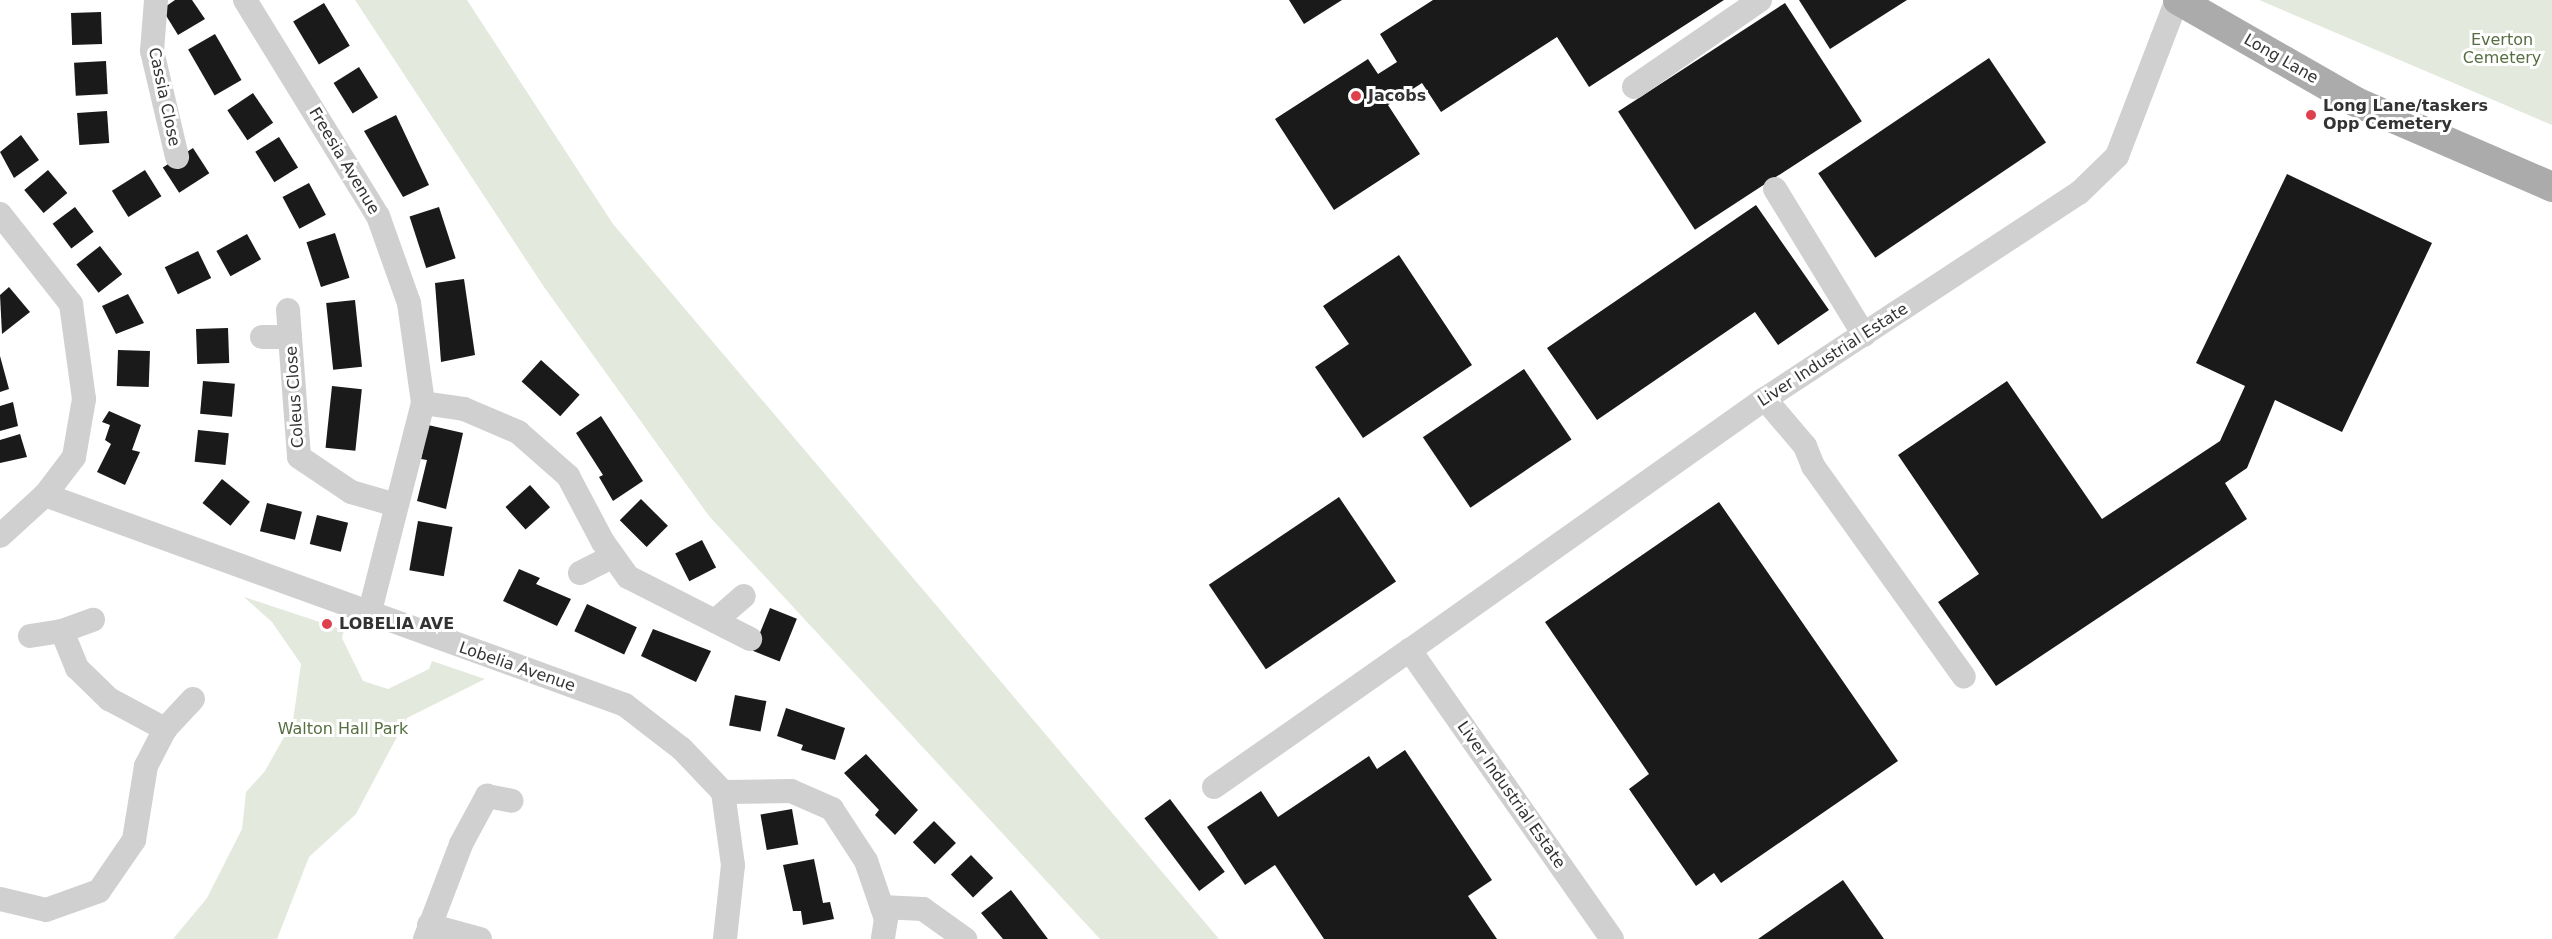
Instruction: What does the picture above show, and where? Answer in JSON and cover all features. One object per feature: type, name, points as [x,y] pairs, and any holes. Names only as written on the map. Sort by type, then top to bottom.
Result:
[{"type":"main road","name":"Long Lane","points":[[2177,0],[2356,102],[2552,187]]},
{"type":"street","name":"Cassia Close","points":[[156,0],[152,51],[177,158]]},
{"type":"street","name":"Freesia Avenue","points":[[245,0],[378,216],[409,303],[423,403],[369,615]]},
{"type":"street","points":[[1634,87],[1760,0]]},
{"type":"street","name":"Liver Industrial Estate","points":[[1214,787],[1765,399],[2079,193],[2117,156],[2177,0]]},
{"type":"street","points":[[1775,189],[1864,335]]},
{"type":"street","points":[[0,214],[71,304],[84,399],[74,457],[45,495],[0,536]]},
{"type":"street","name":"Coleus Close","points":[[288,310],[299,457],[351,492],[396,505]]},
{"type":"street","name":"Coleus Close","points":[[262,337],[290,337]]},
{"type":"street","points":[[1765,399],[1804,446],[1813,466],[1964,677]]},
{"type":"street","points":[[423,403],[464,409],[518,432],[568,476],[613,556],[628,577],[750,639]]},
{"type":"street","name":"Lobelia Avenue","points":[[45,495],[369,615],[625,705],[682,749],[723,792]]},
{"type":"street","points":[[580,573],[613,556]]},
{"type":"street","points":[[715,621],[744,596]]},
{"type":"street","points":[[30,636],[62,631],[93,620]]},
{"type":"street","points":[[62,631],[77,668],[109,699],[165,729]]},
{"type":"street","name":"Liver Industrial Estate","points":[[1410,650],[1612,939]]},
{"type":"street","points":[[0,899],[46,910],[99,891],[134,840],[146,765],[165,729],[194,699]]},
{"type":"street","points":[[725,939],[733,865],[723,792],[791,791],[832,809],[866,861],[882,907],[883,939]]},
{"type":"street","points":[[480,939],[427,932],[460,844],[487,796],[512,801]]},
{"type":"street","points":[[882,907],[922,909],[965,939]]},
{"type":"green space","points":[[355,0],[467,0],[613,224],[1219,939],[1100,939],[709,516],[544,287]]},
{"type":"green space","name":"Everton Cemetery","points":[[2259,0],[2552,0],[2552,125]]},
{"type":"green space","name":"Walton Hall Park","points":[[244,597],[344,630],[342,638],[363,681],[388,689],[429,669],[432,661],[485,679],[407,718],[356,814],[309,857],[277,939],[173,939],[207,898],[242,829],[246,792],[265,771],[293,721],[301,664],[272,622]]},
{"type":"building","points":[[175,0],[192,0],[205,19],[178,35],[162,9]]},
{"type":"building","points":[[1289,0],[1342,0],[1304,24]]},
{"type":"building","name":"Jacobs","points":[[1433,0],[1724,0],[1589,87],[1557,37],[1441,112],[1422,83],[1388,105],[1420,154],[1334,210],[1275,119],[1368,59],[1378,74],[1397,62],[1380,34]]},
{"type":"building","points":[[1799,0],[1907,0],[1830,49]]},
{"type":"building","points":[[324,3],[350,46],[319,64],[293,22]]},
{"type":"building","points":[[1785,3],[1862,121],[1695,230],[1618,111]]},
{"type":"building","points":[[101,12],[102,44],[72,45],[71,13]]},
{"type":"building","points":[[215,34],[242,80],[215,95],[188,50]]},
{"type":"building","points":[[1989,58],[2046,143],[1875,258],[1818,173]]},
{"type":"building","points":[[106,61],[108,94],[76,96],[74,63]]},
{"type":"building","points":[[359,67],[378,98],[353,113],[334,83]]},
{"type":"building","points":[[253,93],[273,123],[247,140],[227,110]]},
{"type":"building","points":[[107,111],[109,143],[79,145],[77,113]]},
{"type":"building","points":[[396,115],[429,185],[403,197],[364,131]]},
{"type":"building","points":[[21,135],[39,160],[14,178],[0,152]]},
{"type":"building","points":[[279,137],[298,168],[274,182],[255,152]]},
{"type":"building","points":[[193,148],[209,173],[179,193],[163,168]]},
{"type":"building","points":[[48,170],[67,193],[44,213],[24,190]]},
{"type":"building","points":[[145,170],[161,196],[128,217],[112,191]]},
{"type":"building","points":[[2287,174],[2432,243],[2342,432],[2275,400],[2247,468],[2225,483],[2247,519],[1996,686],[1938,602],[1979,574],[1898,455],[2007,381],[2102,519],[2220,441],[2245,386],[2196,363]]},
{"type":"building","points":[[309,183],[326,215],[299,229],[283,197]]},
{"type":"building","points":[[1756,205],[1829,310],[1778,345],[1755,312],[1597,420],[1547,348]]},
{"type":"building","points":[[75,207],[94,232],[71,249],[53,224]]},
{"type":"building","points":[[439,207],[456,258],[426,268],[410,217]]},
{"type":"building","points":[[335,233],[350,278],[321,287],[306,242]]},
{"type":"building","points":[[247,234],[261,259],[230,276],[216,251]]},
{"type":"building","points":[[100,246],[122,274],[99,293],[76,264]]},
{"type":"building","points":[[198,251],[211,278],[178,294],[165,267]]},
{"type":"building","points":[[1399,255],[1472,365],[1363,438],[1315,367],[1349,344],[1323,306]]},
{"type":"building","points":[[464,279],[475,355],[441,362],[435,283]]},
{"type":"building","points":[[9,287],[30,312],[2,334],[0,295]]},
{"type":"building","points":[[128,294],[144,323],[116,334],[102,306]]},
{"type":"building","points":[[355,300],[362,367],[333,370],[326,303]]},
{"type":"building","points":[[228,328],[229,363],[197,364],[196,329]]},
{"type":"building","points":[[118,350],[150,351],[149,387],[117,386]]},
{"type":"building","points":[[0,356],[9,389],[0,392]]},
{"type":"building","points":[[541,360],[580,395],[560,416],[522,382]]},
{"type":"building","points":[[1524,369],[1572,439],[1470,508],[1423,437]]},
{"type":"building","points":[[203,381],[235,384],[232,417],[200,414]]},
{"type":"building","points":[[332,386],[362,389],[355,451],[326,448]]},
{"type":"building","points":[[13,402],[18,426],[0,431],[0,406]]},
{"type":"building","points":[[109,411],[141,425],[132,450],[140,452],[125,485],[97,472],[111,444],[105,440],[110,425],[102,422]]},
{"type":"building","points":[[601,416],[643,481],[613,501],[599,477],[603,475],[576,433]]},
{"type":"building","points":[[428,425],[463,433],[446,509],[417,501],[427,460],[421,459]]},
{"type":"building","points":[[198,430],[229,433],[225,465],[195,462]]},
{"type":"building","points":[[20,434],[27,457],[0,463],[0,440]]},
{"type":"building","points":[[222,479],[250,502],[230,526],[202,503]]},
{"type":"building","points":[[530,485],[550,507],[526,529],[505,507]]},
{"type":"building","points":[[1339,497],[1396,582],[1266,669],[1209,585]]},
{"type":"building","points":[[641,499],[668,526],[647,547],[620,520]]},
{"type":"building","points":[[1719,502],[1898,761],[1721,883],[1714,873],[1696,886],[1629,789],[1649,774],[1545,622]]},
{"type":"building","points":[[267,503],[302,512],[295,540],[260,531]]},
{"type":"building","points":[[317,515],[348,523],[341,552],[310,544]]},
{"type":"building","points":[[418,521],[452,527],[444,576],[409,570]]},
{"type":"building","points":[[702,540],[716,568],[689,581],[675,554]]},
{"type":"building","points":[[519,569],[540,578],[536,584],[571,599],[557,626],[503,601]]},
{"type":"building","points":[[587,604],[637,627],[624,654],[574,631]]},
{"type":"building","points":[[770,608],[797,619],[780,662],[753,651]]},
{"type":"building","points":[[653,629],[711,651],[696,682],[641,656]]},
{"type":"building","points":[[735,695],[766,701],[760,732],[729,725]]},
{"type":"building","points":[[786,708],[845,728],[835,760],[801,750],[803,745],[777,736]]},
{"type":"building","points":[[1405,750],[1492,880],[1468,896],[1497,939],[1324,939],[1275,865],[1245,885],[1207,827],[1261,791],[1278,817],[1369,756],[1377,769]]},
{"type":"building","points":[[866,754],[918,810],[895,835],[875,815],[879,810],[844,773]]},
{"type":"building","points":[[1170,799],[1225,872],[1199,891],[1144,818]]},
{"type":"building","points":[[792,809],[798,844],[767,850],[760,815]]},
{"type":"building","points":[[934,821],[956,843],[935,864],[913,842]]},
{"type":"building","points":[[971,855],[993,878],[973,897],[951,874]]},
{"type":"building","points":[[814,859],[823,903],[830,902],[834,919],[803,925],[801,911],[793,911],[783,865]]},
{"type":"building","points":[[1843,880],[1884,939],[1758,939]]},
{"type":"building","points":[[1011,890],[1048,939],[1003,939],[981,913]]},
{"type":"place","name":"Jacobs","points":[[1356,96]]},
{"type":"place","name":"Long Lane/taskers Opp Cemetery","points":[[2311,115]]},
{"type":"place","name":"LOBELIA AVE","points":[[327,624]]}]
